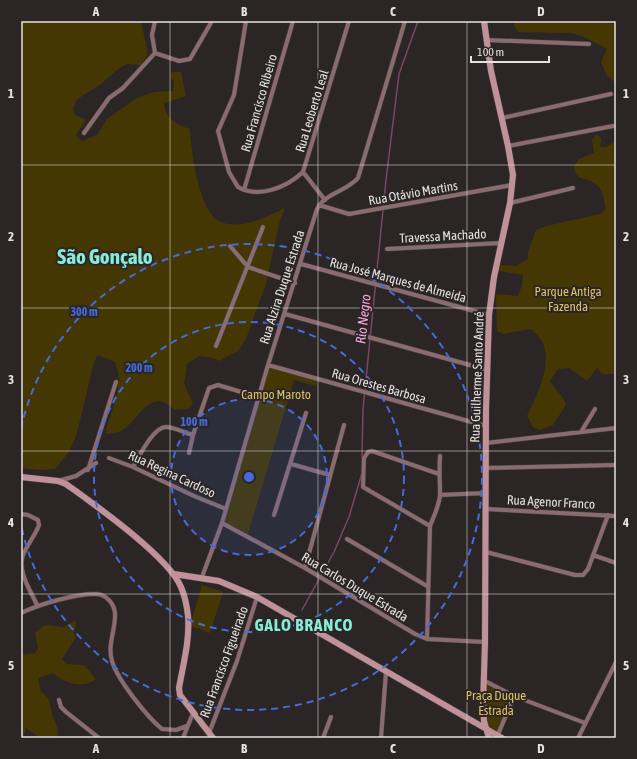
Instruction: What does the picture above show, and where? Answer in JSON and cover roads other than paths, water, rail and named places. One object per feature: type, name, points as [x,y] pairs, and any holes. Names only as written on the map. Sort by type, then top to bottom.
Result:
[{"type":"street","points":[[155,21],[152,35],[155,52]]},
{"type":"street","points":[[155,52],[179,61],[190,59],[212,21]]},
{"type":"street","points":[[246,21],[234,95],[218,130],[218,137],[233,180],[238,187],[244,190],[253,192],[268,191],[289,183],[303,172]]},
{"type":"street","name":"Rua Francisco Ribeiro","points":[[244,190],[293,21]]},
{"type":"street","name":"Rua Leoberto Leal","points":[[325,200],[303,172],[349,21]]},
{"type":"street","points":[[319,205],[345,189],[358,178],[405,21]]},
{"type":"street","name":"Rua Guilherme Santo André","points":[[484,21],[491,71],[512,166],[510,203],[490,300],[489,314],[486,426],[485,642],[482,706],[485,728],[489,738]]},
{"type":"street","points":[[486,40],[589,44]]},
{"type":"street","points":[[84,133],[95,120],[109,98],[124,88],[155,52]]},
{"type":"street","points":[[502,118],[611,94]]},
{"type":"street","points":[[508,146],[575,132],[613,126]]},
{"type":"street","name":"Rua Otávio Martins","points":[[319,205],[348,214],[392,208],[512,185]]},
{"type":"street","points":[[510,203],[573,188]]},
{"type":"street","name":"Rua Alzira Duque Estrada","points":[[202,577],[222,523],[258,397],[319,205]]},
{"type":"street","points":[[216,346],[263,227]]},
{"type":"street","name":"Travessa Machado","points":[[387,249],[501,243]]},
{"type":"street","points":[[230,246],[248,267],[295,283]]},
{"type":"street","name":"Rua José Marques de Almeida","points":[[301,264],[373,285],[489,314]]},
{"type":"street","points":[[285,314],[488,370]]},
{"type":"street","name":"Rua Orestes Barbosa","points":[[268,365],[486,426]]},
{"type":"street","points":[[88,470],[116,382]]},
{"type":"street","points":[[189,453],[207,391],[212,385],[218,385],[258,397]]},
{"type":"street","points":[[582,432],[595,408]]},
{"type":"street","points":[[274,515],[306,413]]},
{"type":"street","points":[[305,568],[344,425]]},
{"type":"street","points":[[133,467],[150,438],[164,427],[193,435]]},
{"type":"street","points":[[486,443],[616,428]]},
{"type":"street","points":[[430,526],[363,487],[364,458],[368,452],[372,451],[438,474]]},
{"type":"street","points":[[427,639],[430,526],[440,495],[438,474],[440,456]]},
{"type":"street","name":"Rua Regina Cardoso","points":[[109,458],[133,467],[158,480],[226,509]]},
{"type":"street","points":[[58,481],[76,476],[88,470],[96,463]]},
{"type":"street","points":[[291,464],[330,475]]},
{"type":"street","points":[[486,468],[616,465]]},
{"type":"street","points":[[21,477],[58,481],[66,484],[126,530],[174,574],[181,586],[188,616],[188,632],[179,688],[180,695],[211,736]]},
{"type":"street","points":[[440,495],[486,493]]},
{"type":"street","name":"Rua Agenor Franco","points":[[486,509],[616,516]]},
{"type":"street","points":[[21,514],[34,517],[38,520],[39,525],[23,555],[21,563],[22,572],[37,605]]},
{"type":"street","points":[[486,552],[575,575],[585,573],[594,555],[608,515]]},
{"type":"street","name":"Rua Carlos Duque Estrada","points":[[222,523],[316,574],[415,634],[427,639],[485,642]]},
{"type":"street","points":[[347,538],[428,586]]},
{"type":"street","points":[[594,555],[616,563]]},
{"type":"street","points":[[174,574],[202,577],[219,581],[257,597],[499,737],[514,696]]},
{"type":"street","points":[[21,613],[37,605],[62,599],[97,594],[106,598],[112,604],[114,610],[115,621],[110,653],[116,670],[145,711],[162,729],[176,730],[187,726]]},
{"type":"street","name":"Rua Francisco Figueirado","points":[[211,736],[257,597]]},
{"type":"street","points":[[578,738],[616,662]]},
{"type":"street","points":[[381,738],[386,672]]},
{"type":"street","points":[[483,680],[514,696],[585,723]]},
{"type":"street","points":[[59,700],[61,707],[66,712],[99,738]]},
{"type":"street","points":[[183,738],[193,713]]},
{"type":"street","points":[[323,738],[331,717]]},
{"type":"waterway","name":"Rio Negro","points":[[362,457],[363,409],[386,180],[399,74],[418,21]]},
{"type":"waterway","name":"Rio Negro","points":[[302,610],[334,552],[349,517],[362,473]]},
{"type":"district","name":"São Gonçalo","points":[[105,256]]},
{"type":"district","name":"GALO BRANCO","points":[[304,625]]},
{"type":"park label","name":"Parque Antiga Fazenda","points":[[568,298]]},
{"type":"park label","name":"Campo Maroto","points":[[276,394]]},
{"type":"park label","name":"Praça Duque Estrada","points":[[496,702]]}]
